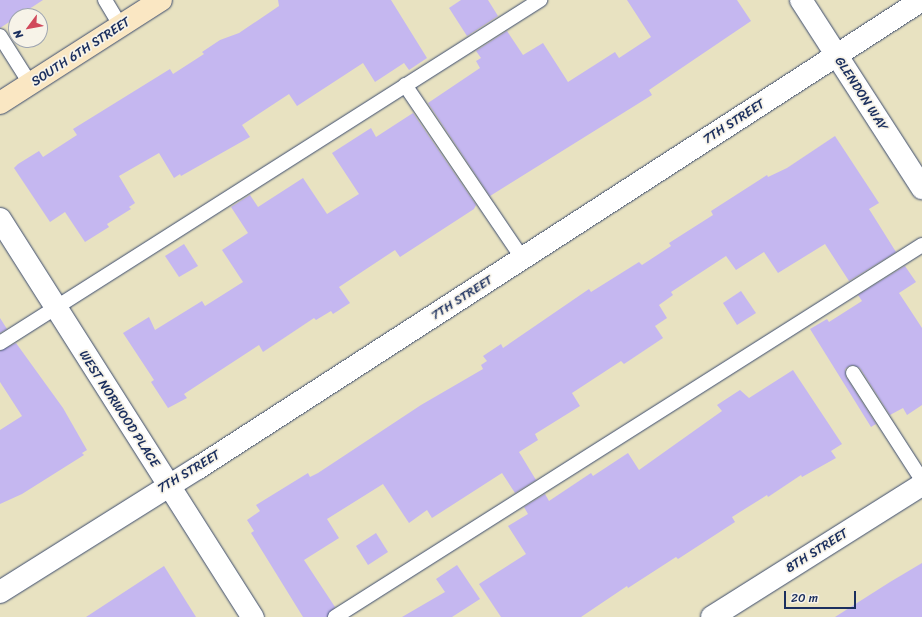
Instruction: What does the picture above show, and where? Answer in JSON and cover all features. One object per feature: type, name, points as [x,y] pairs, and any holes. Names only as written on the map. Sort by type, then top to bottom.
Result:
[{"type":"street","name":"SOUTH 6TH STREET","points":[[0,103],[31,85],[120,25],[161,0]]},
{"type":"street","name":"GLENDON WAY","points":[[801,0],[922,188]]},
{"type":"street","name":"7TH STREET","points":[[0,592],[523,259],[922,0]]},
{"type":"street","name":"WEST NORWOOD PLACE","points":[[0,219],[55,308],[253,617]]},
{"type":"street","name":"8TH STREET","points":[[712,617],[922,485]]},
{"type":"lane","points":[[105,0],[120,25]]},
{"type":"lane","points":[[0,343],[540,0]]},
{"type":"lane","points":[[0,36],[31,85]]},
{"type":"lane","points":[[405,85],[523,259]]},
{"type":"lane","points":[[335,617],[922,245]]},
{"type":"lane","points":[[853,374],[922,480]]},
{"type":"building","points":[[0,0],[43,0],[31,8],[8,8],[8,23],[0,28]]},
{"type":"building","points":[[278,0],[391,0],[427,58],[409,70],[404,63],[375,82],[363,63],[297,106],[289,94],[242,125],[250,137],[181,176],[180,174],[174,178],[159,153],[119,176],[135,203],[129,207],[131,209],[107,224],[109,227],[85,242],[65,212],[50,222],[14,168],[18,164],[39,151],[43,157],[77,135],[73,129],[170,69],[173,74],[204,54],[202,52],[220,40],[239,33],[279,6]]},
{"type":"building","points":[[461,0],[488,0],[498,16],[467,36],[449,8]]},
{"type":"building","points":[[627,0],[737,0],[751,21],[649,90],[652,95],[490,196],[428,103],[480,68],[476,61],[481,58],[476,51],[507,31],[523,55],[543,43],[568,82],[615,52],[619,58],[651,37]]},
{"type":"building","points":[[413,113],[476,205],[474,209],[400,257],[395,250],[339,287],[350,303],[333,314],[331,311],[316,320],[314,318],[263,352],[259,345],[184,394],[187,398],[168,408],[151,382],[154,380],[123,333],[149,317],[155,330],[202,301],[205,306],[243,282],[222,250],[248,233],[231,207],[250,195],[258,207],[303,178],[327,214],[359,194],[332,153],[371,128],[376,137]]},
{"type":"building","points":[[835,136],[879,203],[869,209],[896,252],[849,281],[825,244],[778,273],[764,252],[736,270],[726,256],[671,292],[673,295],[659,305],[667,318],[655,326],[663,338],[624,364],[621,361],[572,393],[580,406],[535,434],[538,440],[519,452],[536,480],[515,493],[502,473],[432,518],[427,510],[409,523],[383,484],[327,519],[339,538],[304,560],[335,607],[327,617],[303,617],[251,533],[254,531],[247,520],[260,511],[256,505],[308,473],[310,477],[318,473],[421,405],[483,369],[481,365],[487,361],[483,356],[501,344],[503,348],[589,289],[591,292],[639,262],[642,265],[671,246],[669,243],[713,215],[711,211],[767,175],[768,177],[787,168]]},
{"type":"building","points":[[184,244],[198,266],[179,277],[165,256]]},
{"type":"building","points":[[905,266],[916,282],[899,293],[922,328],[922,405],[907,415],[903,408],[890,415],[860,368],[853,365],[849,366],[845,369],[846,377],[876,424],[871,427],[810,329],[827,319],[829,322],[862,301],[858,295]]},
{"type":"building","points":[[741,291],[756,313],[737,325],[723,303]]},
{"type":"building","points":[[0,318],[7,329],[0,333]]},
{"type":"building","points":[[16,343],[63,408],[87,450],[82,453],[84,455],[22,494],[0,504],[0,430],[22,416],[0,382],[0,351]]},
{"type":"building","points":[[793,370],[842,444],[831,451],[836,458],[802,477],[801,475],[768,497],[767,495],[732,517],[735,522],[678,559],[676,557],[628,588],[627,586],[581,617],[501,617],[479,584],[526,554],[508,526],[528,514],[524,507],[545,494],[549,501],[591,473],[593,476],[628,453],[639,470],[722,411],[717,405],[740,390],[749,398]]},
{"type":"building","points":[[376,533],[388,552],[368,565],[356,546]]},
{"type":"building","points":[[922,563],[922,617],[835,617],[890,582]]},
{"type":"building","points":[[457,565],[480,599],[452,617],[402,617],[445,592],[436,579]]},
{"type":"building","points":[[164,566],[196,617],[86,617]]}]
